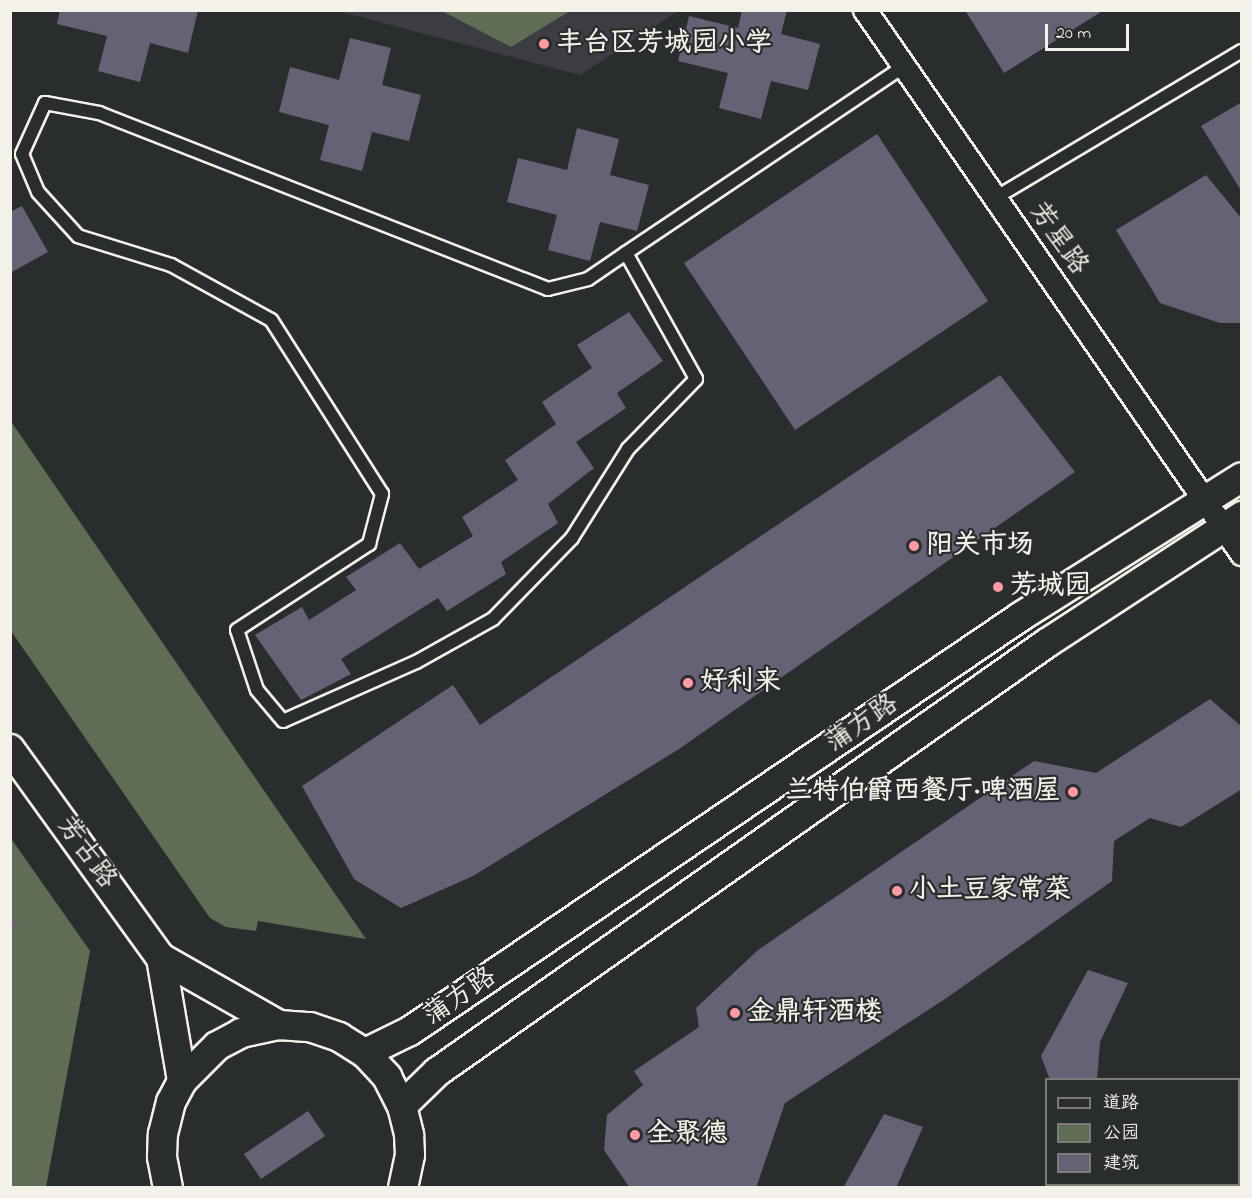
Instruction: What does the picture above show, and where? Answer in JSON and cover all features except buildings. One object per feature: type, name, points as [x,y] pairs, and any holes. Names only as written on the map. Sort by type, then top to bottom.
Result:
[{"type":"street","name":"芳星路","points":[[865,10],[1205,499],[1232,522]]},
{"type":"street","name":"蒲方路","points":[[365,1053],[410,1031],[1020,617],[1242,477]]},
{"type":"street","name":"蒲方路","points":[[402,1106],[437,1072],[1047,643],[1232,522]]},
{"type":"street","points":[[1232,522],[1242,554]]},
{"type":"street","name":"芳古路","points":[[10,749],[161,958]]},
{"type":"street","points":[[161,958],[279,1025]]},
{"type":"street","points":[[161,958],[182,1081]]},
{"type":"street","points":[[165,1186],[163,1134],[171,1102],[182,1081],[217,1046],[241,1033],[279,1025],[321,1030],[365,1053],[387,1077],[402,1106],[410,1155],[403,1188]]},
{"type":"lane","points":[[995,198],[1242,51]]},
{"type":"lane","points":[[626,253],[696,379],[628,449],[572,538],[493,619],[416,662],[283,721],[257,690],[237,630],[369,544],[382,494],[271,320],[171,266],[78,236],[38,192],[22,154],[45,103],[99,113],[548,289],[588,279],[626,253],[903,67]]},
{"type":"shaded area","name":"丰台区芳城园小学","points":[[338,11],[678,11],[580,75]]},
{"type":"shaded area","points":[[1241,1143],[1241,1187],[1175,1188],[1240,1186]]},
{"type":"green space","points":[[442,11],[570,11],[511,47]]},
{"type":"green space","points":[[10,420],[366,939],[258,921],[256,931],[226,927],[210,918],[11,631]]},
{"type":"green space","points":[[10,837],[90,951],[46,1187],[11,1187]]},
{"type":"place","name":"丰台区芳城园小学","points":[[544,44]]},
{"type":"place","name":"阳关市场","points":[[914,546]]},
{"type":"place","name":"芳城园","points":[[998,587]]},
{"type":"place","name":"好利来","points":[[688,683]]},
{"type":"place","name":"兰特伯爵西餐厅·啤酒屋","points":[[1073,792]]},
{"type":"place","name":"小土豆家常菜","points":[[897,891]]},
{"type":"place","name":"金鼎轩酒楼","points":[[735,1013]]},
{"type":"place","name":"全聚德","points":[[635,1135]]}]
